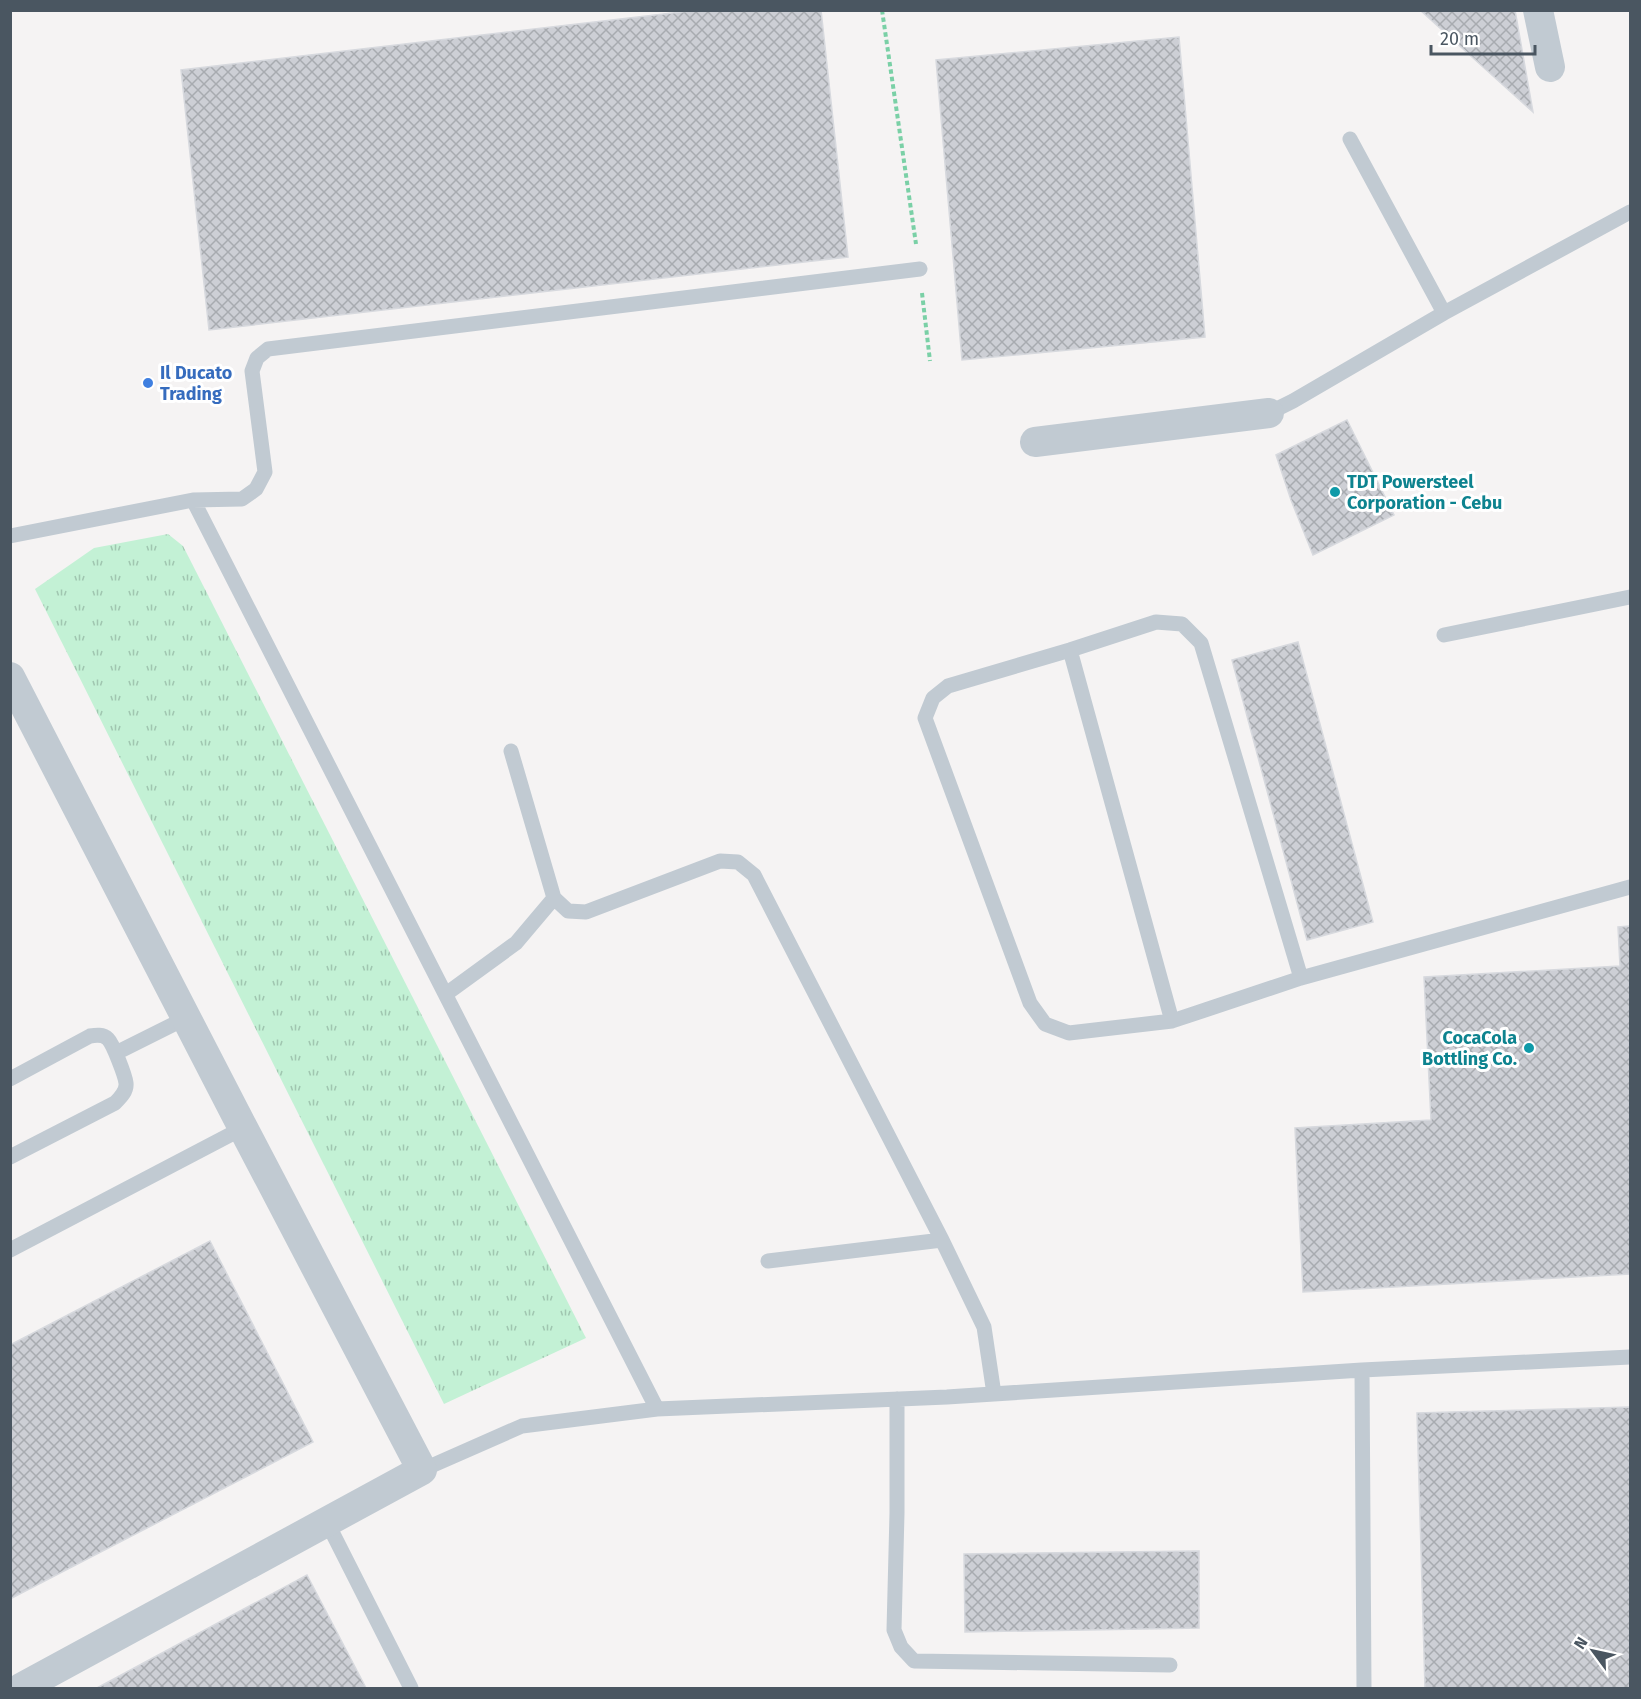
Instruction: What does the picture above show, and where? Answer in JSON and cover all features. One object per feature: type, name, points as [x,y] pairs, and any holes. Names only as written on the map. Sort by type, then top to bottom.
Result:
[{"type":"street","points":[[1538,10],[1550,67]]},
{"type":"street","points":[[1035,442],[1269,413]]},
{"type":"street","points":[[10,677],[422,1470],[21,1689]]},
{"type":"lane","points":[[1350,139],[1444,314]]},
{"type":"lane","points":[[1269,413],[1630,212]]},
{"type":"lane","points":[[10,536],[193,500],[242,499],[256,489],[265,472],[252,371],[257,358],[268,349],[920,269]]},
{"type":"lane","points":[[193,500],[657,1409]]},
{"type":"lane","points":[[1444,635],[1630,597]]},
{"type":"lane","points":[[1301,978],[1201,643],[1182,624],[1156,622],[948,686],[933,698],[924,718],[1030,1003],[1045,1024],[1069,1033],[1172,1021],[1301,978],[1630,887]]},
{"type":"lane","points":[[1070,650],[1172,1021]]},
{"type":"lane","points":[[511,750],[554,898],[568,911],[586,912],[720,861],[738,862],[754,875],[942,1240],[984,1327],[994,1394]]},
{"type":"lane","points":[[446,994],[516,943],[554,898]]},
{"type":"lane","points":[[116,1053],[186,1018]]},
{"type":"lane","points":[[10,1079],[90,1036],[100,1035],[108,1039],[116,1053],[126,1084],[123,1095],[115,1103],[10,1157]]},
{"type":"lane","points":[[10,1250],[243,1128]]},
{"type":"lane","points":[[768,1261],[942,1240]]},
{"type":"lane","points":[[422,1470],[522,1426],[657,1409],[994,1394],[1362,1370],[1630,1357]]},
{"type":"lane","points":[[1362,1370],[1364,1689]]},
{"type":"lane","points":[[897,1399],[894,1630],[901,1647],[914,1661],[1170,1665]]},
{"type":"lane","points":[[327,1522],[411,1689]]},
{"type":"path","points":[[882,10],[920,269],[930,361]]},
{"type":"green space","points":[[168,534],[183,546],[586,1338],[444,1404],[35,589],[94,548]]},
{"type":"building","points":[[698,10],[821,10],[848,257],[209,330],[181,70]]},
{"type":"building","points":[[1420,10],[1515,10],[1533,112]]},
{"type":"building","points":[[1179,37],[1205,337],[962,360],[936,60]]},
{"type":"building","name":"TDT Powersteel Corporation - Cebu","points":[[1347,420],[1394,515],[1313,555],[1276,455]]},
{"type":"building","points":[[1298,642],[1373,922],[1307,940],[1232,660]]},
{"type":"building","name":"CocaCola Bottling Co.","points":[[1630,926],[1630,1274],[1303,1292],[1295,1128],[1431,1120],[1424,977],[1620,966],[1618,927]]},
{"type":"building","points":[[210,1241],[313,1442],[10,1599],[10,1345]]},
{"type":"building","points":[[1630,1407],[1630,1688],[1425,1688],[1417,1413]]},
{"type":"building","points":[[1199,1551],[1199,1628],[965,1632],[964,1554]]},
{"type":"building","points":[[307,1575],[366,1688],[97,1688]]},
{"type":"place","name":"Il Ducato Trading","points":[[148,383]]},
{"type":"place","name":"TDT Powersteel Corporation - Cebu","points":[[1335,492]]},
{"type":"place","name":"CocaCola Bottling Co.","points":[[1529,1048]]}]
